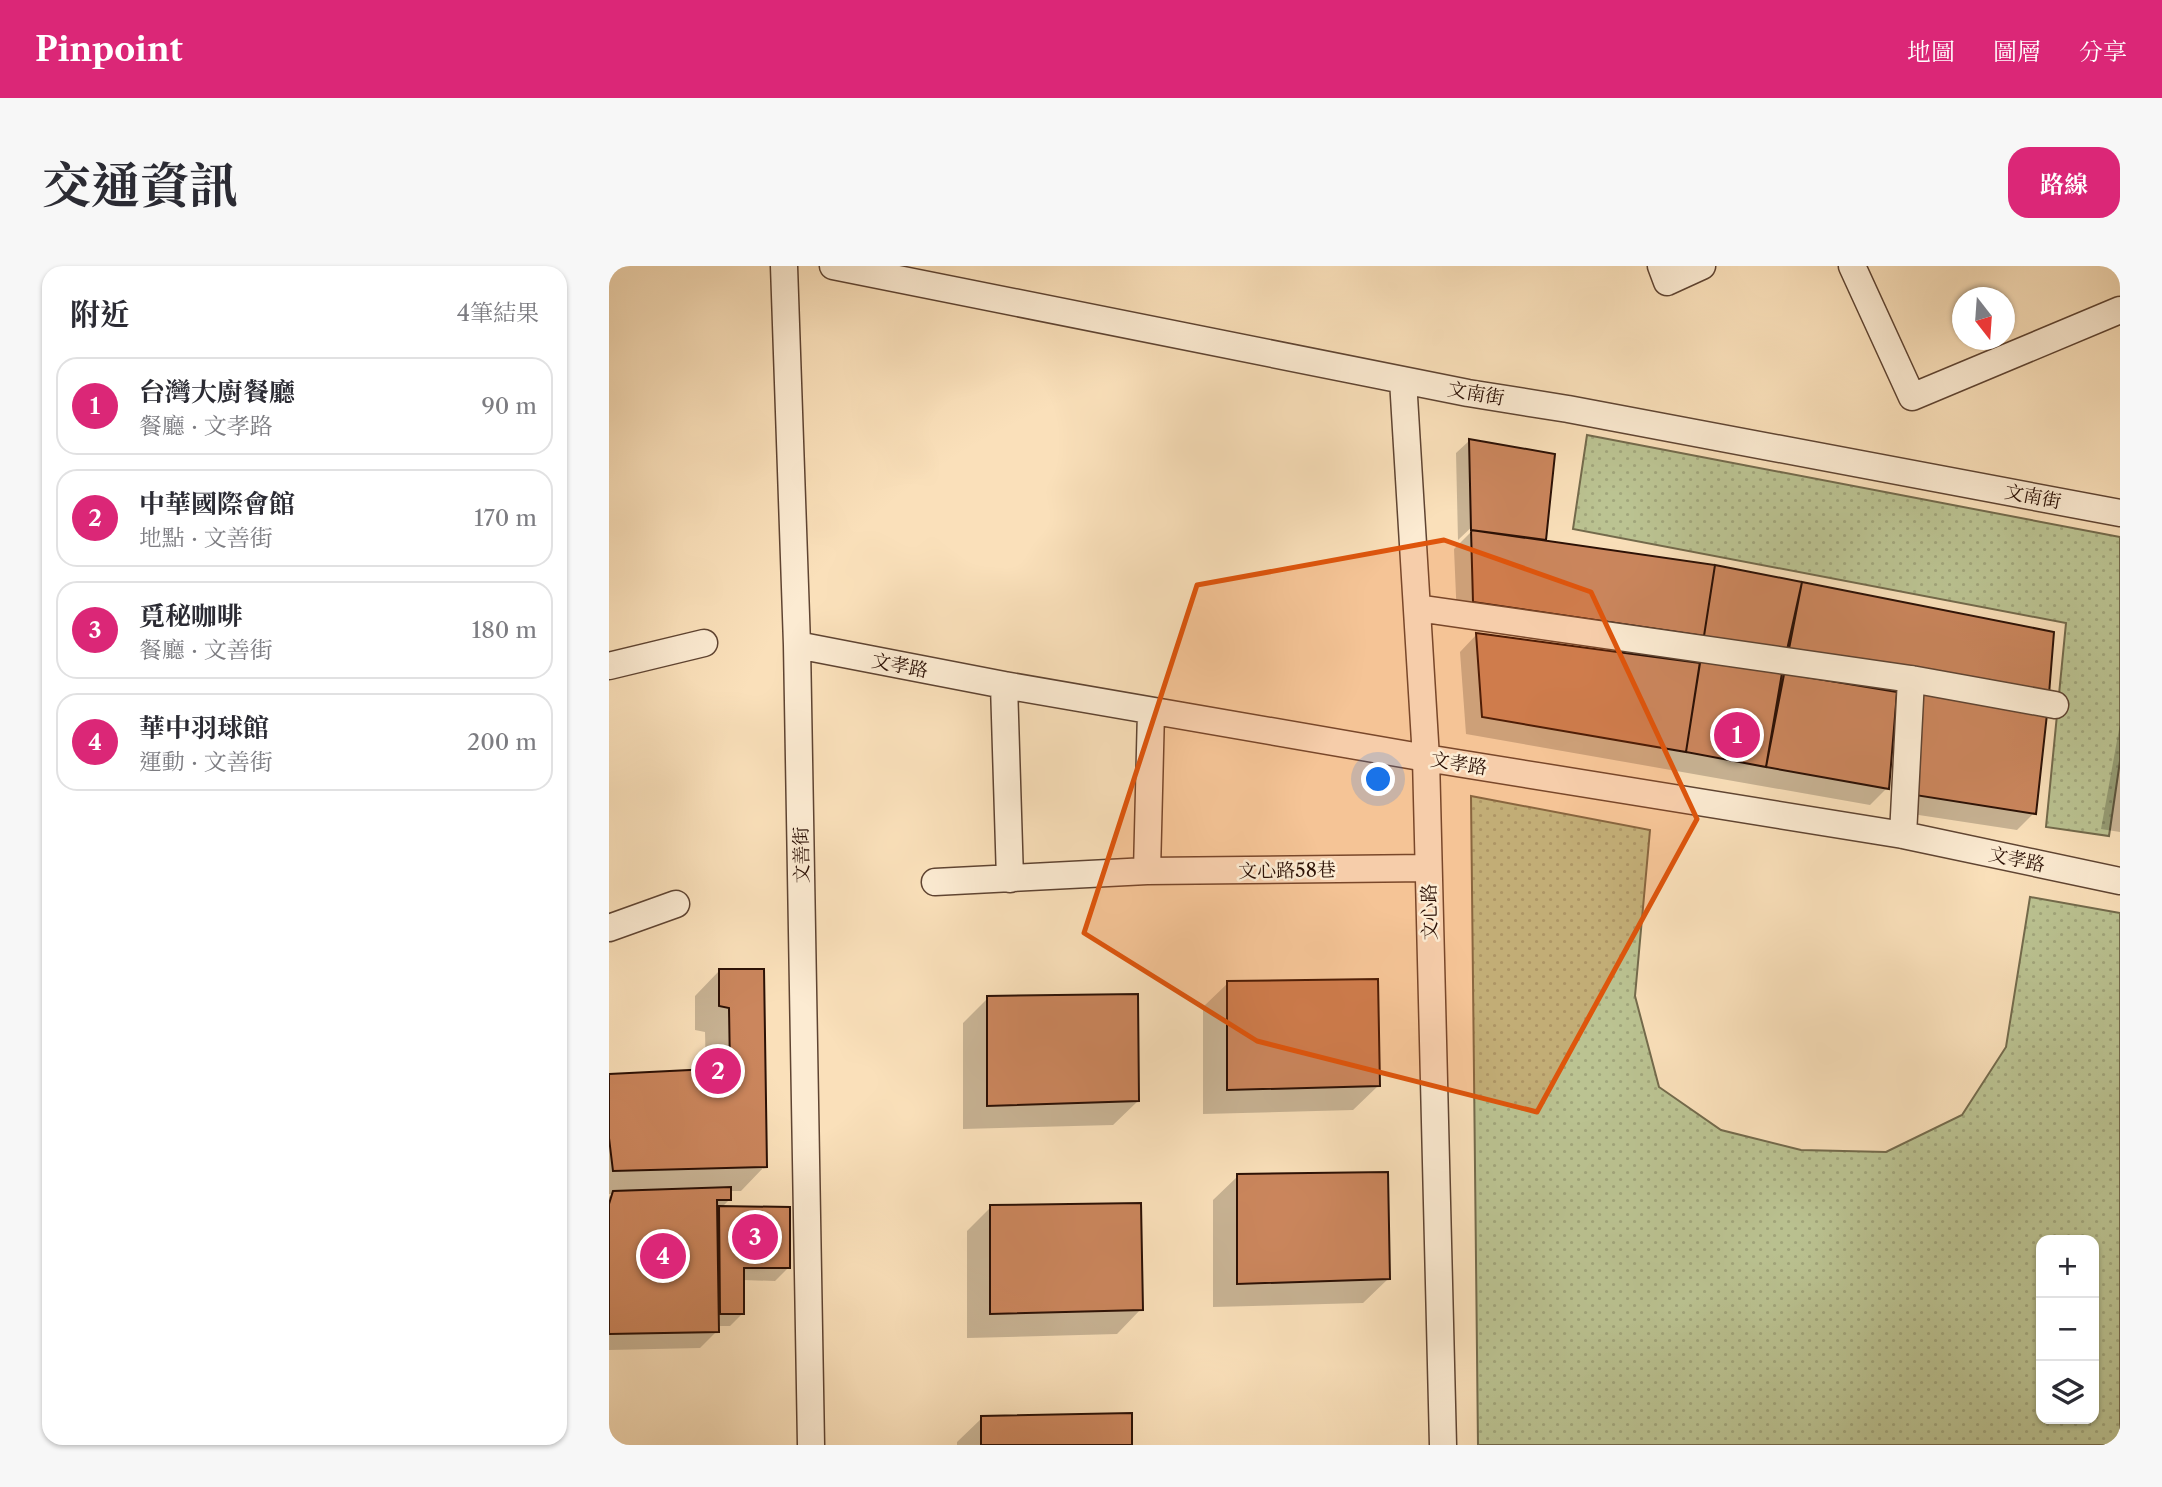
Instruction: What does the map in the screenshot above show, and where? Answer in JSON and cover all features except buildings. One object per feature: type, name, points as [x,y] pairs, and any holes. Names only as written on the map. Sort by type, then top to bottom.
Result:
[{"type":"street","name":"文善街","points":[[784,266],[796,384],[797,645],[811,1445]]},
{"type":"street","name":"文南街","points":[[833,266],[1403,380],[2120,513]]},
{"type":"street","points":[[1661,266],[1667,282],[1702,266]]},
{"type":"street","points":[[1852,266],[1913,397],[2120,310]]},
{"type":"street","name":"文心路","points":[[1403,380],[1402,490],[1417,608],[1426,758],[1443,1445]]},
{"type":"street","points":[[1417,608],[1910,678],[2055,705]]},
{"type":"street","points":[[609,666],[704,643]]},
{"type":"street","name":"文孝路","points":[[797,645],[921,662],[1004,685],[1151,710],[1312,729],[1426,758],[1903,835],[2120,881]]},
{"type":"street","points":[[1903,835],[1910,678]]},
{"type":"street","points":[[1004,685],[1010,879]]},
{"type":"street","points":[[1147,871],[1151,710]]},
{"type":"street","name":"文心路58巷","points":[[935,882],[1147,871],[1428,868]]},
{"type":"street","points":[[609,928],[676,905]]},
{"type":"highlighted area","points":[[1444,540],[1591,592],[1697,819],[1537,1112],[1257,1041],[1084,933],[1197,585]]},
{"type":"green space","points":[[1587,435],[2120,537],[2120,761],[2109,836],[2046,827],[2066,623],[1573,529]]},
{"type":"green space","points":[[1471,796],[1650,830],[1635,996],[1659,1087],[1721,1130],[1801,1150],[1886,1152],[1962,1115],[2006,1047],[2030,897],[2120,913],[2120,1445],[1478,1445]]},
{"type":"place","name":"台灣大廚餐廳","points":[[1737,735]]},
{"type":"place","name":"中華國際會館","points":[[718,1071]]},
{"type":"place","name":"覓秘咖啡","points":[[755,1237]]},
{"type":"place","name":"華中羽球館","points":[[663,1256]]}]
